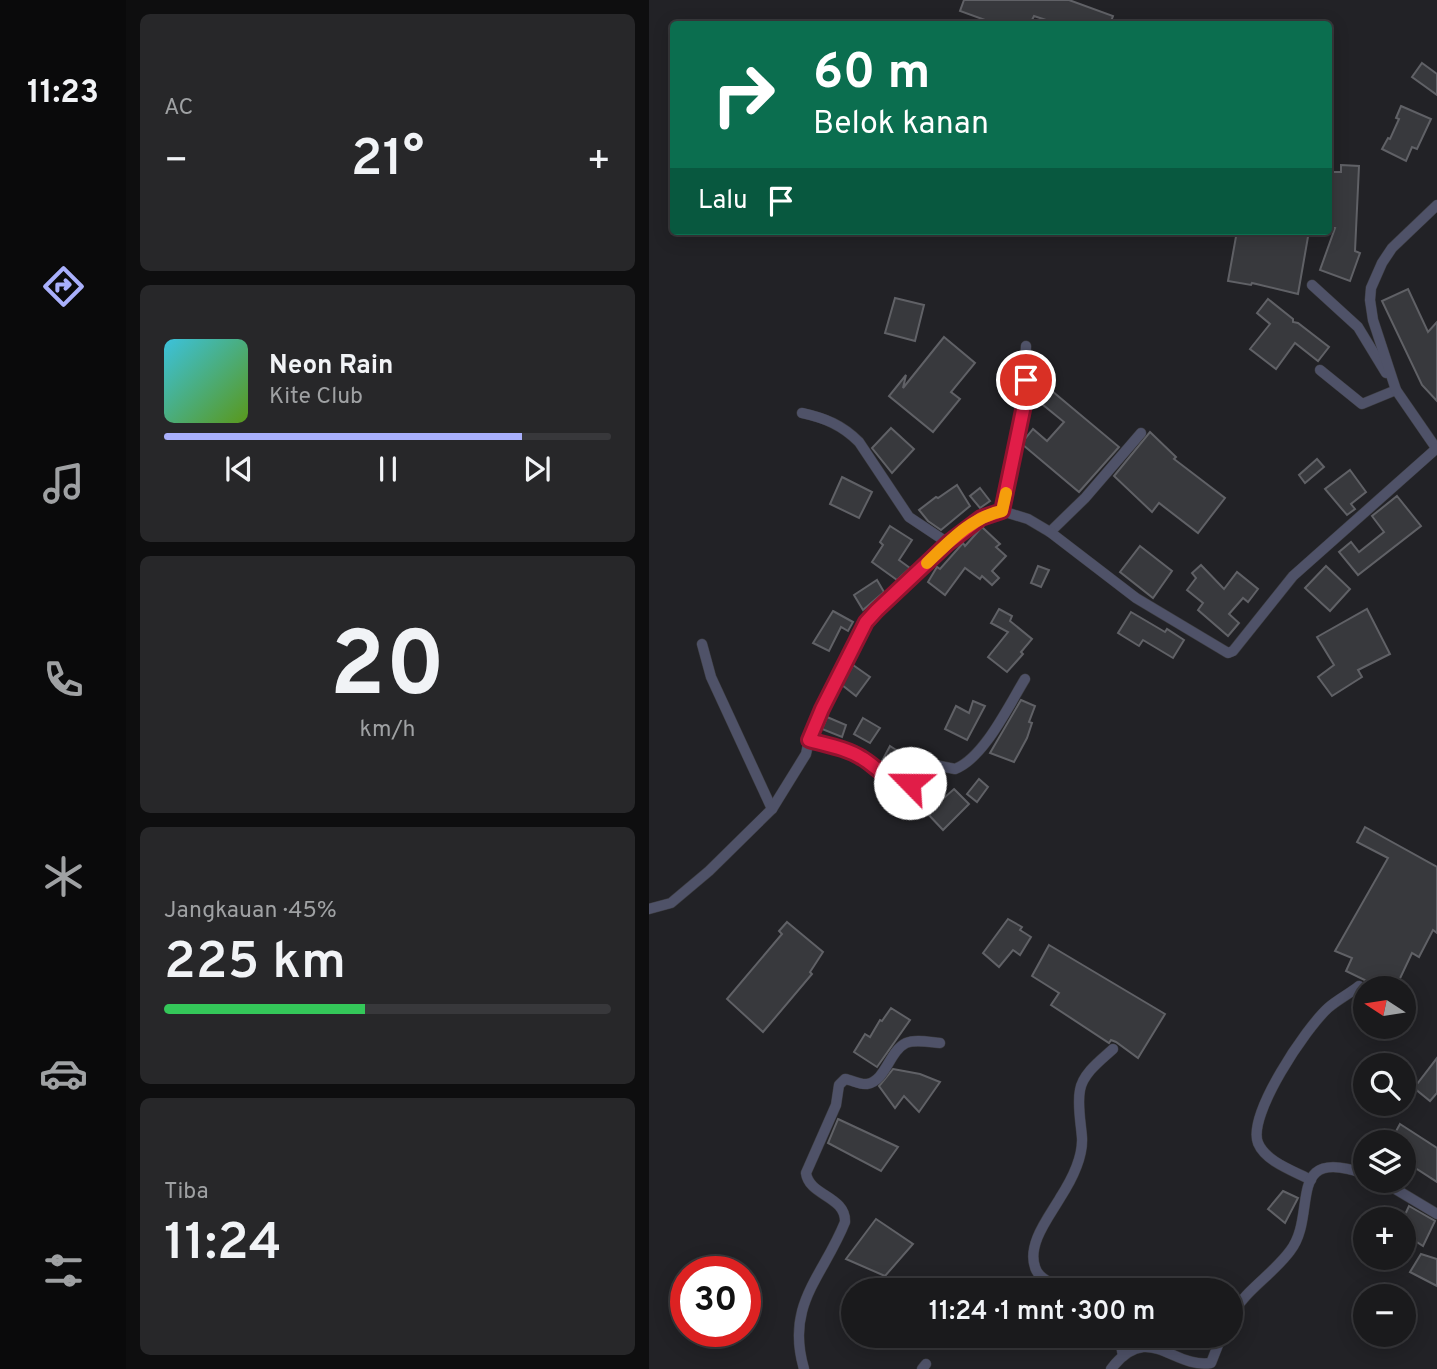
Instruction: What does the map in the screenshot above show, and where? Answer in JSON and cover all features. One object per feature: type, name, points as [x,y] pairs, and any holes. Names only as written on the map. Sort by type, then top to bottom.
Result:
[{"type":"street","points":[[1394,386],[1370,309],[1371,288],[1382,262],[1392,248],[1437,205]]},
{"type":"street","points":[[649,909],[671,903],[709,871],[772,809],[806,754],[822,709],[866,622],[948,543],[981,518],[1002,511],[1028,519],[1050,532],[1135,598],[1228,653],[1233,651],[1293,576],[1437,448],[1394,386],[1358,327],[1312,285]]},
{"type":"street","points":[[1002,511],[1023,410],[1026,346]]},
{"type":"street","points":[[1320,370],[1362,404],[1394,386]]},
{"type":"street","points":[[802,413],[824,418],[849,433],[859,442],[909,517],[948,543]]},
{"type":"street","points":[[1050,532],[1085,498],[1141,433]]},
{"type":"street","points":[[702,645],[711,677],[772,809]]},
{"type":"street","points":[[809,740],[842,748],[861,757],[900,784],[910,783],[924,767],[935,765],[955,769],[970,760],[999,723],[1025,679]]},
{"type":"street","points":[[1311,1180],[1270,1157],[1257,1141],[1256,1130],[1264,1103],[1303,1037],[1328,1009],[1353,990]]},
{"type":"street","points":[[804,1369],[798,1331],[801,1311],[806,1296],[845,1222],[846,1214],[841,1207],[810,1184],[807,1173],[836,1105],[839,1085],[845,1079],[862,1084],[872,1082],[878,1078],[896,1050],[906,1043],[940,1043]]},
{"type":"street","points":[[1044,1278],[1034,1266],[1034,1254],[1048,1215],[1060,1198],[1079,1160],[1082,1142],[1079,1089],[1090,1070],[1113,1049]]},
{"type":"street","points":[[1243,1301],[1291,1250],[1299,1234],[1303,1201],[1311,1180],[1325,1167],[1353,1170]]},
{"type":"street","points":[[1402,1193],[1437,1214]]},
{"type":"street","points":[[1121,1348],[1123,1356]]},
{"type":"street","points":[[1111,1369],[1123,1356],[1142,1348],[1157,1350],[1194,1366],[1211,1363],[1217,1348]]},
{"type":"building","points":[[964,0],[1069,0],[1113,16],[1111,21],[1049,21],[1034,16],[1032,21],[988,21],[960,11]]},
{"type":"building","points":[[1422,63],[1437,74],[1437,95],[1412,77]]},
{"type":"building","points":[[1401,106],[1431,119],[1417,149],[1412,147],[1406,161],[1382,149],[1399,119],[1396,118]]},
{"type":"building","points":[[1341,165],[1359,166],[1355,251],[1360,253],[1350,281],[1320,270],[1335,228],[1332,228],[1332,172],[1341,172]]},
{"type":"building","points":[[1236,235],[1308,235],[1298,294],[1252,283],[1228,281]]},
{"type":"building","points":[[1408,289],[1428,332],[1437,322],[1437,401],[1422,385],[1382,301]]},
{"type":"building","points":[[895,298],[924,305],[915,341],[885,333]]},
{"type":"building","points":[[1268,299],[1293,319],[1293,322],[1329,347],[1318,361],[1295,343],[1276,369],[1250,349],[1270,324],[1257,313]]},
{"type":"building","points":[[944,337],[975,363],[951,392],[960,399],[933,432],[889,396],[906,375],[903,388]]},
{"type":"building","points":[[1052,391],[1119,447],[1079,492],[1023,445],[1033,429],[1047,441],[1064,422],[1042,404]]},
{"type":"building","points":[[891,428],[914,449],[892,473],[872,448]]},
{"type":"building","points":[[1150,432],[1176,457],[1174,459],[1225,498],[1198,533],[1159,503],[1152,512],[1114,476]]},
{"type":"building","points":[[1317,459],[1324,467],[1305,483],[1299,475]]},
{"type":"building","points":[[1350,470],[1366,492],[1351,504],[1355,509],[1347,515],[1325,489]]},
{"type":"building","points":[[842,477],[872,492],[859,518],[830,504]]},
{"type":"building","points":[[957,485],[970,506],[941,530],[919,510]]},
{"type":"building","points":[[980,488],[990,501],[980,508],[970,496]]},
{"type":"building","points":[[1397,496],[1421,526],[1358,575],[1339,552],[1351,542],[1359,552],[1384,532],[1372,516]]},
{"type":"building","points":[[890,526],[912,540],[899,560],[910,568],[897,580],[872,562],[883,545],[880,542]]},
{"type":"building","points":[[982,527],[1000,544],[996,547],[1006,556],[992,571],[999,578],[992,585],[982,576],[980,579],[965,568],[945,595],[928,582],[937,567],[940,569],[963,543],[965,546]]},
{"type":"building","points":[[1140,546],[1172,571],[1153,598],[1120,572]]},
{"type":"building","points":[[1201,565],[1224,589],[1237,572],[1258,589],[1248,602],[1243,598],[1229,614],[1239,623],[1228,636],[1198,610],[1203,603],[1187,590],[1196,578],[1192,573]]},
{"type":"building","points":[[1038,566],[1049,570],[1041,587],[1031,583]]},
{"type":"building","points":[[1326,566],[1350,589],[1330,611],[1305,588]]},
{"type":"building","points":[[877,580],[884,592],[863,610],[854,595]]},
{"type":"building","points":[[999,609],[1012,616],[1010,621],[1032,639],[1007,672],[988,657],[1008,632],[991,623]]},
{"type":"building","points":[[1367,609],[1390,654],[1358,670],[1362,677],[1332,696],[1318,677],[1334,665],[1317,637]]},
{"type":"building","points":[[833,611],[853,622],[848,631],[841,627],[829,651],[813,643]]},
{"type":"building","points":[[1131,612],[1184,640],[1173,658],[1143,640],[1139,646],[1118,633]]},
{"type":"building","points":[[853,665],[870,677],[856,696],[842,685]]},
{"type":"building","points":[[1021,700],[1035,706],[1027,738],[1014,762],[990,753]]},
{"type":"building","points":[[973,701],[985,706],[967,740],[945,729],[956,706],[969,713]]},
{"type":"building","points":[[827,717],[846,725],[842,737],[822,729]]},
{"type":"building","points":[[863,718],[880,728],[870,743],[854,734]]},
{"type":"building","points":[[890,746],[912,760],[905,772],[908,774],[906,776],[881,763]]},
{"type":"building","points":[[979,779],[988,787],[977,802],[967,794]]},
{"type":"building","points":[[921,782],[931,788],[921,804],[907,795]]},
{"type":"building","points":[[954,789],[969,804],[943,830],[927,813]]},
{"type":"building","points":[[1365,827],[1437,867],[1437,933],[1433,930],[1419,957],[1412,953],[1401,976],[1356,976],[1346,971],[1352,958],[1335,951],[1388,858],[1357,842]]},
{"type":"building","points":[[1008,919],[1022,927],[1020,930],[1031,937],[1020,955],[1013,950],[999,967],[983,953]]},
{"type":"building","points":[[787,922],[823,952],[810,972],[812,974],[763,1032],[727,999],[782,934],[779,931]]},
{"type":"building","points":[[1049,945],[1165,1014],[1138,1058],[1116,1042],[1111,1040],[1109,1043],[1051,1005],[1059,993],[1032,976]]},
{"type":"building","points":[[891,1008],[910,1020],[877,1067],[854,1052],[865,1034],[870,1037]]},
{"type":"building","points":[[1437,1058],[1437,1093],[1430,1101],[1416,1090],[1416,1085]]},
{"type":"building","points":[[893,1069],[920,1074],[940,1082],[919,1112],[904,1096],[895,1108],[879,1086]]},
{"type":"building","points":[[838,1119],[898,1147],[881,1171],[828,1143]]},
{"type":"building","points":[[1400,1124],[1409,1130],[1397,1130]]},
{"type":"building","points":[[1416,1134],[1437,1148],[1437,1182],[1416,1168]]},
{"type":"building","points":[[1283,1191],[1298,1198],[1285,1223],[1268,1209]]},
{"type":"building","points":[[1416,1210],[1435,1221],[1423,1246],[1416,1241]]},
{"type":"building","points":[[876,1219],[913,1244],[885,1276],[846,1259]]},
{"type":"building","points":[[1421,1254],[1437,1259],[1437,1286],[1410,1272],[1416,1270],[1416,1262]]},
{"type":"slow traffic","points":[[927,563],[981,518],[1002,511],[1006,493]]},
{"type":"route","points":[[910,783],[900,784],[861,757],[842,748],[809,740],[866,622],[948,543],[981,518],[1002,511],[1023,410],[1026,380]]}]
